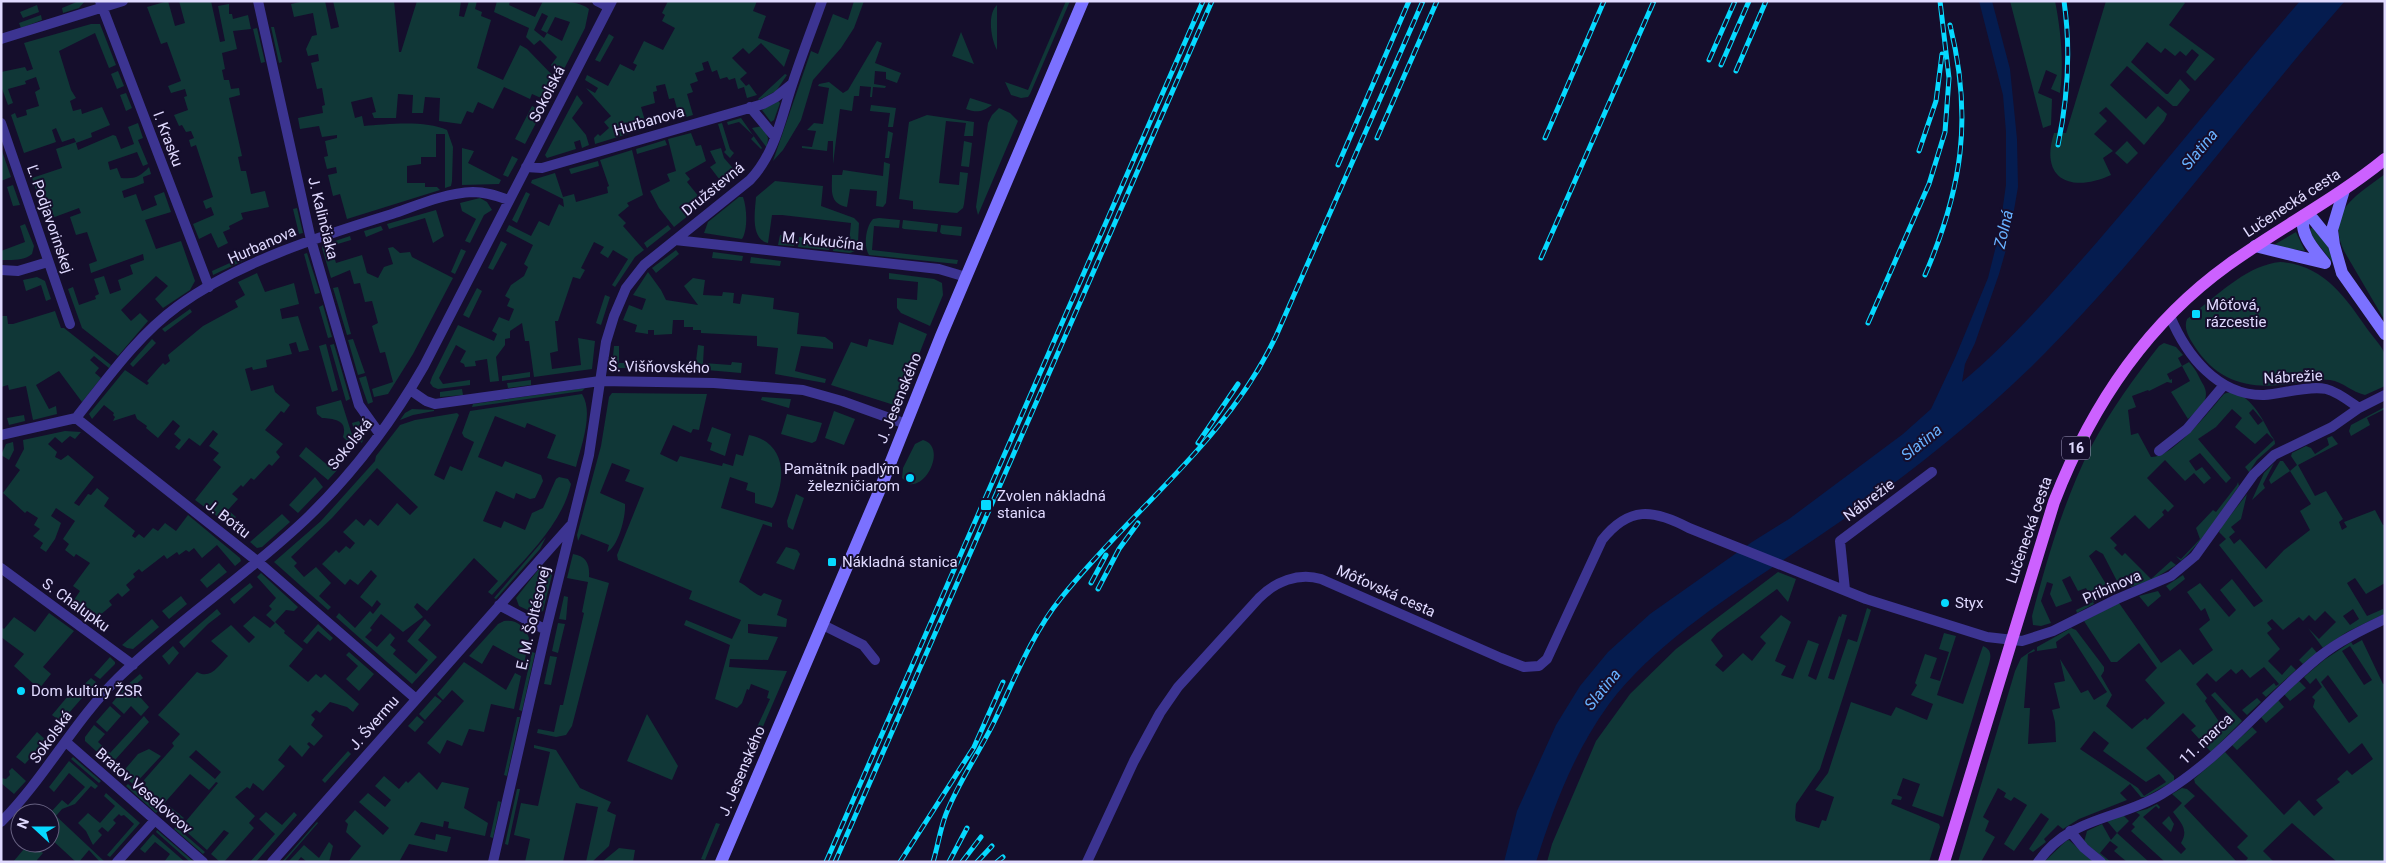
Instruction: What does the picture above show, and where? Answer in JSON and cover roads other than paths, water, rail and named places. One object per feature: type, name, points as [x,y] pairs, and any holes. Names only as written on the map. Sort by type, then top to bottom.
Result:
[{"type":"main road","name":"Lučenecká cesta","points":[[1944,862],[2054,502],[2078,445],[2120,374],[2170,316],[2199,287],[2255,246],[2344,190],[2385,159]]},
{"type":"street","points":[[1,39],[100,4],[122,1]]},
{"type":"street","name":"J. Kalinčiaka","points":[[258,1],[312,240],[359,405],[379,433]]},
{"type":"street","points":[[597,1],[611,4]]},
{"type":"street","name":"Družstevná","points":[[600,381],[609,331],[626,288],[644,264],[754,175],[768,157],[792,83],[822,1]]},
{"type":"street","name":"J. Jesenského","points":[[721,862],[823,625],[966,277],[1083,1]]},
{"type":"street","name":"I. Krasku","points":[[100,4],[209,286]]},
{"type":"street","name":"Sokolská","points":[[1,822],[34,786],[106,691],[133,665],[296,528],[328,495],[379,433],[410,390],[611,4]]},
{"type":"street","name":"Hurbanova","points":[[526,167],[542,168],[750,106],[776,97],[792,83]]},
{"type":"street","points":[[750,106],[775,137]]},
{"type":"street","name":"Ľ. Podjavorinskej","points":[[1,123],[70,324]]},
{"type":"street","points":[[2344,190],[2333,224],[2334,245],[2342,273],[2385,334]]},
{"type":"street","name":"Hurbanova","points":[[76,418],[124,358],[156,324],[178,306],[209,286],[312,240],[454,194],[486,192],[509,200]]},
{"type":"street","points":[[2324,262],[2305,236],[2302,227],[2303,216],[2313,219],[2334,245]]},
{"type":"street","name":"M. Kukučína","points":[[675,240],[939,269],[966,277]]},
{"type":"street","points":[[2255,246],[2324,262],[2342,273]]},
{"type":"street","points":[[1,270],[18,271],[48,262]]},
{"type":"street","name":"Nábrežie","points":[[2170,316],[2176,331],[2199,363],[2213,378],[2224,385],[2264,395],[2322,388],[2331,391],[2359,408]]},
{"type":"street","name":"Š. Višňovského","points":[[410,390],[426,401],[435,404],[600,381],[680,381],[784,387],[822,395],[906,424]]},
{"type":"street","name":"E. M. Šoltésovej","points":[[493,862],[593,433],[600,381]]},
{"type":"street","points":[[2160,451],[2186,429],[2224,385]]},
{"type":"street","name":"Pribinova","points":[[1793,570],[1845,590],[1987,637],[2022,641],[2052,631],[2117,599],[2171,576],[2207,541],[2243,489],[2265,463],[2283,449],[2332,426],[2359,408],[2385,395]]},
{"type":"street","points":[[1,435],[76,418]]},
{"type":"street","name":"J. Bottu","points":[[76,418],[257,561],[415,698]]},
{"type":"street","name":"Nábrežie","points":[[1845,590],[1840,541],[1932,472]]},
{"type":"street","name":"Môťovská cesta","points":[[1087,862],[1134,761],[1168,701],[1245,612],[1264,592],[1275,585],[1299,577],[1316,578],[1501,658],[1524,667],[1533,667],[1539,666],[1547,659],[1599,544],[1619,523],[1640,514],[1658,514],[1793,570]]},
{"type":"street","name":"J. Švermu","points":[[272,862],[415,698],[571,525]]},
{"type":"street","name":"S. Chalupku","points":[[1,568],[133,665]]},
{"type":"street","points":[[499,605],[546,630]]},
{"type":"street","name":"11. marca","points":[[2038,862],[2051,847],[2070,832],[2100,817],[2147,802],[2178,784],[2206,763],[2262,708],[2320,656],[2351,635],[2385,619]]},
{"type":"street","points":[[823,625],[863,645],[875,660]]},
{"type":"street","name":"Bratov Veselovcov","points":[[66,742],[203,862]]},
{"type":"street","points":[[117,862],[154,820]]},
{"type":"street","points":[[2070,832],[2084,848],[2101,862]]},
{"type":"water","points":[[1979,1],[1992,1],[2010,69],[2017,139],[2018,187],[2009,239],[1999,274],[1975,343],[1965,364],[1962,382],[2016,332],[2066,278],[2300,1],[2345,1],[2114,279],[2073,324],[2007,390],[1906,474],[1681,632],[1630,679],[1609,704],[1575,760],[1550,820],[1536,862],[1504,862],[1517,811],[1556,725],[1580,686],[1608,652],[1650,614],[1752,542],[1789,519],[1903,434],[1931,409],[1955,358],[1988,278],[1999,234],[2006,185],[2006,132],[2003,95]]},
{"type":"railway","points":[[826,862],[1203,1]]},
{"type":"railway","points":[[835,862],[1212,1]]},
{"type":"railway","points":[[1338,165],[1409,1]]},
{"type":"railway","points":[[933,862],[942,826],[951,802],[989,732],[1041,626],[1061,598],[1089,565],[1205,442],[1255,374],[1276,336],[1423,1]]},
{"type":"railway","points":[[1377,138],[1437,1]]},
{"type":"railway","points":[[1545,138],[1604,1]]},
{"type":"railway","points":[[1541,258],[1654,1]]},
{"type":"railway","points":[[1709,60],[1735,1]]},
{"type":"railway","points":[[1721,65],[1749,1]]},
{"type":"railway","points":[[1736,71],[1766,1]]},
{"type":"railway","points":[[1868,323],[1929,184],[1945,132],[1949,78],[1940,1]]},
{"type":"railway","points":[[2058,145],[2064,109],[2068,55],[2064,1]]},
{"type":"railway","points":[[1925,275],[1948,213],[1960,153],[1961,91],[1950,25]]},
{"type":"railway","points":[[1919,151],[1936,101],[1942,54]]},
{"type":"railway","points":[[1198,443],[1238,384]]},
{"type":"railway","points":[[1098,589],[1119,549],[1138,523]]},
{"type":"railway","points":[[1091,583],[1106,555]]},
{"type":"railway","points":[[900,862],[974,747],[1003,682]]},
{"type":"railway","points":[[949,862],[967,828]]},
{"type":"railway","points":[[962,862],[981,837]]},
{"type":"railway","points":[[977,862],[992,846]]},
{"type":"railway","points":[[997,862],[1003,857]]},
{"type":"place","name":"Môťová, rázcestie","points":[[2196,314]]},
{"type":"place","name":"Pamätník padlým železničiarom","points":[[910,478]]},
{"type":"place","name":"Zvolen nákladná stanica","points":[[986,505]]},
{"type":"place","name":"Nákladná stanica","points":[[832,562]]},
{"type":"place","name":"Styx","points":[[1945,603]]},
{"type":"place","name":"Dom kultúry ŽSR","points":[[21,691]]},
{"type":"water label","name":"Slatina","points":[[2199,149]]},
{"type":"water label","name":"Zolná","points":[[2003,229]]},
{"type":"water label","name":"Slatina","points":[[1921,442]]},
{"type":"water label","name":"Slatina","points":[[1602,689]]}]
